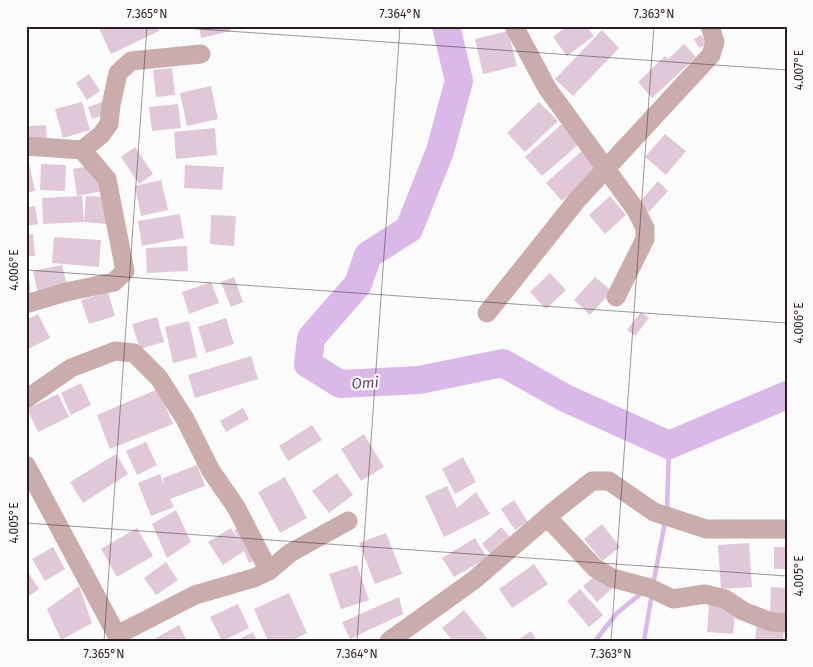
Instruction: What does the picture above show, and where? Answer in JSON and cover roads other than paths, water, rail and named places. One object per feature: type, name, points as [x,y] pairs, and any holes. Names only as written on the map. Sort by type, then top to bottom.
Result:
[{"type":"street","points":[[514,26],[547,88],[636,210],[645,228],[645,239],[616,297]]},
{"type":"street","points":[[487,313],[577,200],[711,55],[715,42],[710,26]]},
{"type":"street","points":[[26,146],[82,150],[101,135],[109,124],[118,73],[131,61],[201,54]]},
{"type":"street","points":[[26,304],[66,292],[114,282],[125,271],[107,179],[82,150]]},
{"type":"street","points":[[26,399],[71,368],[115,351],[134,354],[159,378],[185,419],[211,471],[236,507],[269,570]]},
{"type":"street","points":[[26,465],[119,638],[195,595],[254,578],[269,570],[290,553],[348,521]]},
{"type":"street","points":[[389,641],[474,580],[592,481],[609,481],[654,512],[706,529],[787,529]]},
{"type":"street","points":[[547,517],[594,568],[612,578],[650,588],[673,599],[705,594],[725,599],[743,611],[770,622],[787,623]]},
{"type":"waterway","name":"Omi","points":[[446,26],[459,81],[440,151],[409,229],[368,255],[358,284],[311,338],[308,364],[340,384],[419,380],[503,363],[565,398],[669,445],[787,395]]},
{"type":"waterway","points":[[667,511],[669,445]]},
{"type":"waterway","points":[[653,585],[665,522]]},
{"type":"waterway","points":[[595,641],[617,613],[643,592]]},
{"type":"waterway","points":[[644,641],[652,593]]}]
